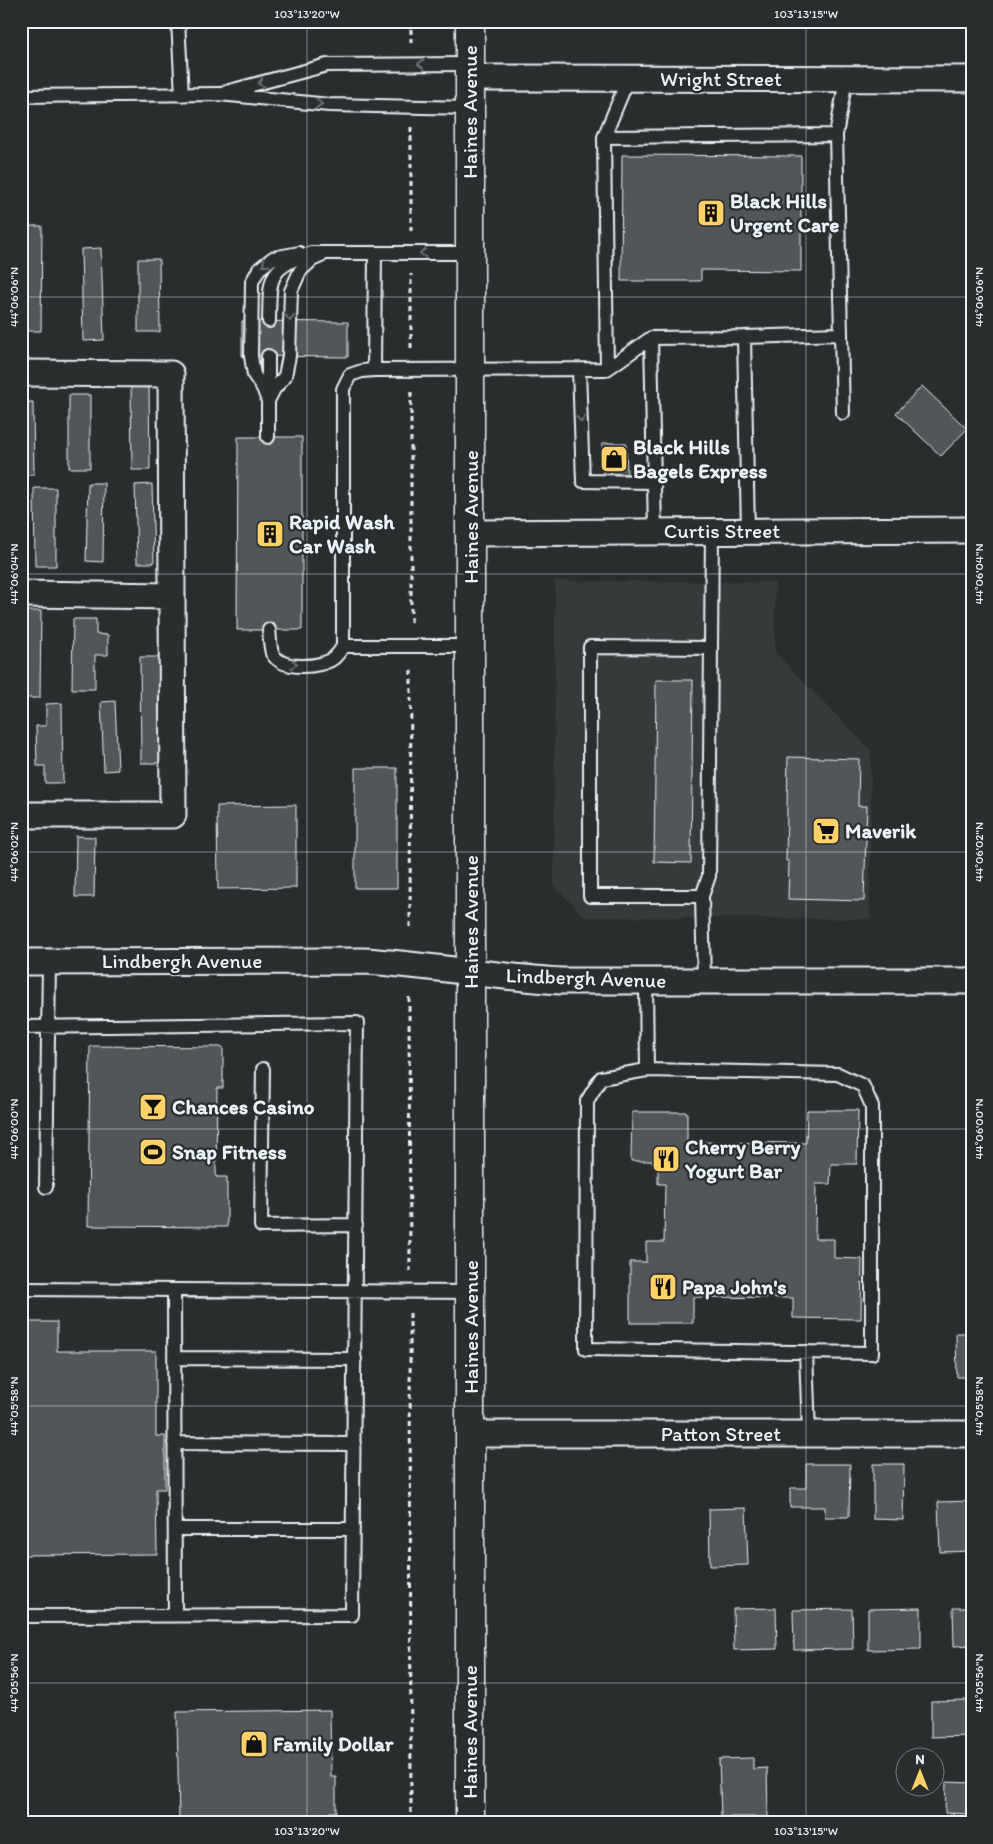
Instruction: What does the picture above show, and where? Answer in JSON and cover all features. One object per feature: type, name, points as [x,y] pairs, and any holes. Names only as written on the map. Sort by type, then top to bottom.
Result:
[{"type":"main road","name":"Haines Avenue","points":[[470,21],[470,1823]]},
{"type":"street","name":"Wright Street","points":[[470,71],[628,79],[972,78]]},
{"type":"street","points":[[21,373],[171,374],[173,815],[21,814]]},
{"type":"street","name":"Curtis Street","points":[[471,532],[972,530]]},
{"type":"street","points":[[21,594],[172,596]]},
{"type":"street","name":"Lindbergh Avenue","points":[[21,962],[364,961],[410,964],[517,979],[561,981],[972,981]]},
{"type":"street","name":"Patton Street","points":[[471,1434],[972,1434]]},
{"type":"lane","points":[[178,21],[182,95]]},
{"type":"lane","points":[[219,94],[327,65],[411,64],[470,71]]},
{"type":"lane","points":[[843,413],[836,135],[846,78]]},
{"type":"lane","points":[[607,369],[604,137],[628,79]]},
{"type":"lane","points":[[21,96],[219,94],[329,105],[470,108]]},
{"type":"lane","points":[[604,137],[836,135]]},
{"type":"lane","points":[[268,401],[263,388],[254,375],[251,356],[252,282],[259,269],[273,258],[311,253],[471,253]]},
{"type":"lane","points":[[269,322],[269,287],[276,271],[293,259],[311,253]]},
{"type":"lane","points":[[268,401],[274,389],[285,376],[289,356],[291,290],[300,271],[312,260],[328,253]]},
{"type":"lane","points":[[374,370],[375,253]]},
{"type":"lane","points":[[269,630],[273,654],[279,660],[289,665],[319,665],[334,658],[343,646],[343,389],[350,375],[374,370],[607,369],[651,338],[840,334]]},
{"type":"lane","points":[[744,337],[748,531]]},
{"type":"lane","points":[[651,338],[655,532]]},
{"type":"lane","points":[[268,356],[268,437]]},
{"type":"lane","points":[[578,370],[583,481],[654,482]]},
{"type":"lane","points":[[704,981],[702,896],[709,876],[712,531]]},
{"type":"lane","points":[[343,646],[471,646]]},
{"type":"lane","points":[[702,896],[590,896],[590,647],[711,648]]},
{"type":"lane","points":[[46,1187],[49,962]]},
{"type":"lane","points":[[646,981],[647,1070]]},
{"type":"lane","points":[[21,1027],[357,1022],[352,1615],[21,1616]]},
{"type":"lane","points":[[262,1069],[261,1226],[356,1225]]},
{"type":"lane","points":[[647,1070],[838,1074],[863,1086],[872,1106],[872,1353],[586,1349],[587,1101],[601,1078],[647,1070]]},
{"type":"lane","points":[[21,1289],[471,1292]]},
{"type":"lane","points":[[174,1290],[176,1616]]},
{"type":"lane","points":[[806,1352],[809,1434]]},
{"type":"lane","points":[[174,1358],[354,1359]]},
{"type":"lane","points":[[174,1443],[354,1444]]},
{"type":"lane","points":[[175,1529],[353,1529]]},
{"type":"path","points":[[411,21],[411,64]]},
{"type":"path","points":[[410,927],[411,107]]},
{"type":"path","points":[[409,997],[411,1823]]},
{"type":"shaded area","points":[[555,581],[775,582],[775,652],[871,751],[870,919],[585,917],[554,886]]},
{"type":"building","name":"Black Hills Urgent Care","points":[[622,155],[801,156],[801,271],[701,270],[701,281],[621,281]]},
{"type":"building","points":[[21,226],[42,226],[41,331],[21,331]]},
{"type":"building","points":[[101,248],[104,340],[83,341],[81,249]]},
{"type":"building","points":[[138,259],[159,259],[160,332],[138,332]]},
{"type":"building","points":[[242,321],[348,322],[348,357],[242,356]]},
{"type":"building","points":[[149,386],[150,470],[132,470],[131,387]]},
{"type":"building","points":[[922,386],[967,429],[941,456],[896,413]]},
{"type":"building","points":[[69,395],[90,395],[90,468],[69,468]]},
{"type":"building","points":[[21,402],[33,402],[34,475],[21,475]]},
{"type":"building","name":"Rapid Wash Car Wash","points":[[238,437],[302,437],[302,630],[237,630]]},
{"type":"building","points":[[602,443],[626,443],[627,474],[603,474]]},
{"type":"building","points":[[88,483],[104,483],[103,562],[86,561]]},
{"type":"building","points":[[152,484],[154,563],[137,563],[135,485]]},
{"type":"building","points":[[34,488],[56,488],[56,566],[35,566]]},
{"type":"building","points":[[25,611],[41,611],[40,698],[24,698]]},
{"type":"building","points":[[73,619],[96,619],[96,634],[108,635],[108,655],[95,655],[95,689],[72,689]]},
{"type":"building","points":[[140,657],[161,657],[162,763],[141,763]]},
{"type":"building","points":[[656,680],[693,680],[691,863],[654,862]]},
{"type":"building","points":[[115,701],[118,770],[104,771],[101,702]]},
{"type":"building","points":[[62,703],[63,783],[45,783],[45,766],[37,766],[36,726],[46,726],[46,704]]},
{"type":"building","points":[[788,757],[859,759],[858,806],[867,806],[864,901],[788,899],[789,861],[786,861]]},
{"type":"building","points":[[355,768],[397,768],[397,888],[355,888]]},
{"type":"building","points":[[296,805],[296,888],[218,889],[217,806]]},
{"type":"building","points":[[76,836],[95,837],[94,897],[75,897]]},
{"type":"building","points":[[90,1046],[223,1047],[223,1088],[217,1088],[216,1177],[227,1177],[227,1227],[88,1226]]},
{"type":"building","points":[[807,1110],[858,1110],[857,1164],[831,1164],[830,1184],[816,1184],[815,1239],[834,1239],[834,1258],[862,1259],[861,1319],[793,1318],[793,1298],[693,1297],[693,1323],[630,1323],[630,1262],[646,1262],[646,1242],[664,1242],[665,1184],[658,1184],[658,1161],[631,1161],[632,1112],[687,1112],[687,1142],[806,1143]]},
{"type":"building","points":[[21,1322],[57,1322],[57,1351],[156,1351],[156,1436],[165,1436],[165,1489],[156,1489],[157,1554],[21,1555]]},
{"type":"building","points":[[956,1333],[972,1333],[972,1377],[957,1377]]},
{"type":"building","points":[[806,1464],[850,1464],[849,1517],[825,1517],[825,1507],[790,1507],[790,1488],[806,1488]]},
{"type":"building","points":[[873,1464],[904,1464],[903,1520],[873,1519]]},
{"type":"building","points":[[972,1501],[972,1551],[940,1552],[938,1502]]},
{"type":"building","points":[[746,1508],[748,1565],[710,1566],[709,1509]]},
{"type":"building","points":[[776,1608],[777,1649],[734,1650],[733,1609]]},
{"type":"building","points":[[921,1608],[921,1649],[868,1650],[868,1609]]},
{"type":"building","points":[[953,1608],[972,1608],[972,1645],[954,1646]]},
{"type":"building","points":[[852,1609],[853,1649],[794,1650],[793,1610]]},
{"type":"building","points":[[969,1700],[970,1736],[931,1737],[931,1701]]},
{"type":"building","name":"Family Dollar","points":[[330,1710],[331,1777],[336,1777],[336,1812],[330,1812],[330,1823],[179,1823],[177,1712]]},
{"type":"building","points":[[753,1758],[753,1769],[767,1768],[768,1817],[721,1817],[719,1759]]},
{"type":"building","points":[[946,1782],[972,1783],[972,1814],[945,1813]]},
{"type":"place","name":"Black Hills Urgent Care","points":[[711,213]]},
{"type":"place","name":"Black Hills Bagels Express","points":[[614,459]]},
{"type":"place","name":"Rapid Wash Car Wash","points":[[270,534]]},
{"type":"place","name":"Maverik","points":[[826,831]]},
{"type":"place","name":"Chances Casino","points":[[153,1107]]},
{"type":"place","name":"Snap Fitness","points":[[153,1152]]},
{"type":"place","name":"Cherry Berry Yogurt Bar","points":[[666,1159]]},
{"type":"place","name":"Papa John's","points":[[663,1287]]},
{"type":"place","name":"Family Dollar","points":[[254,1744]]}]
